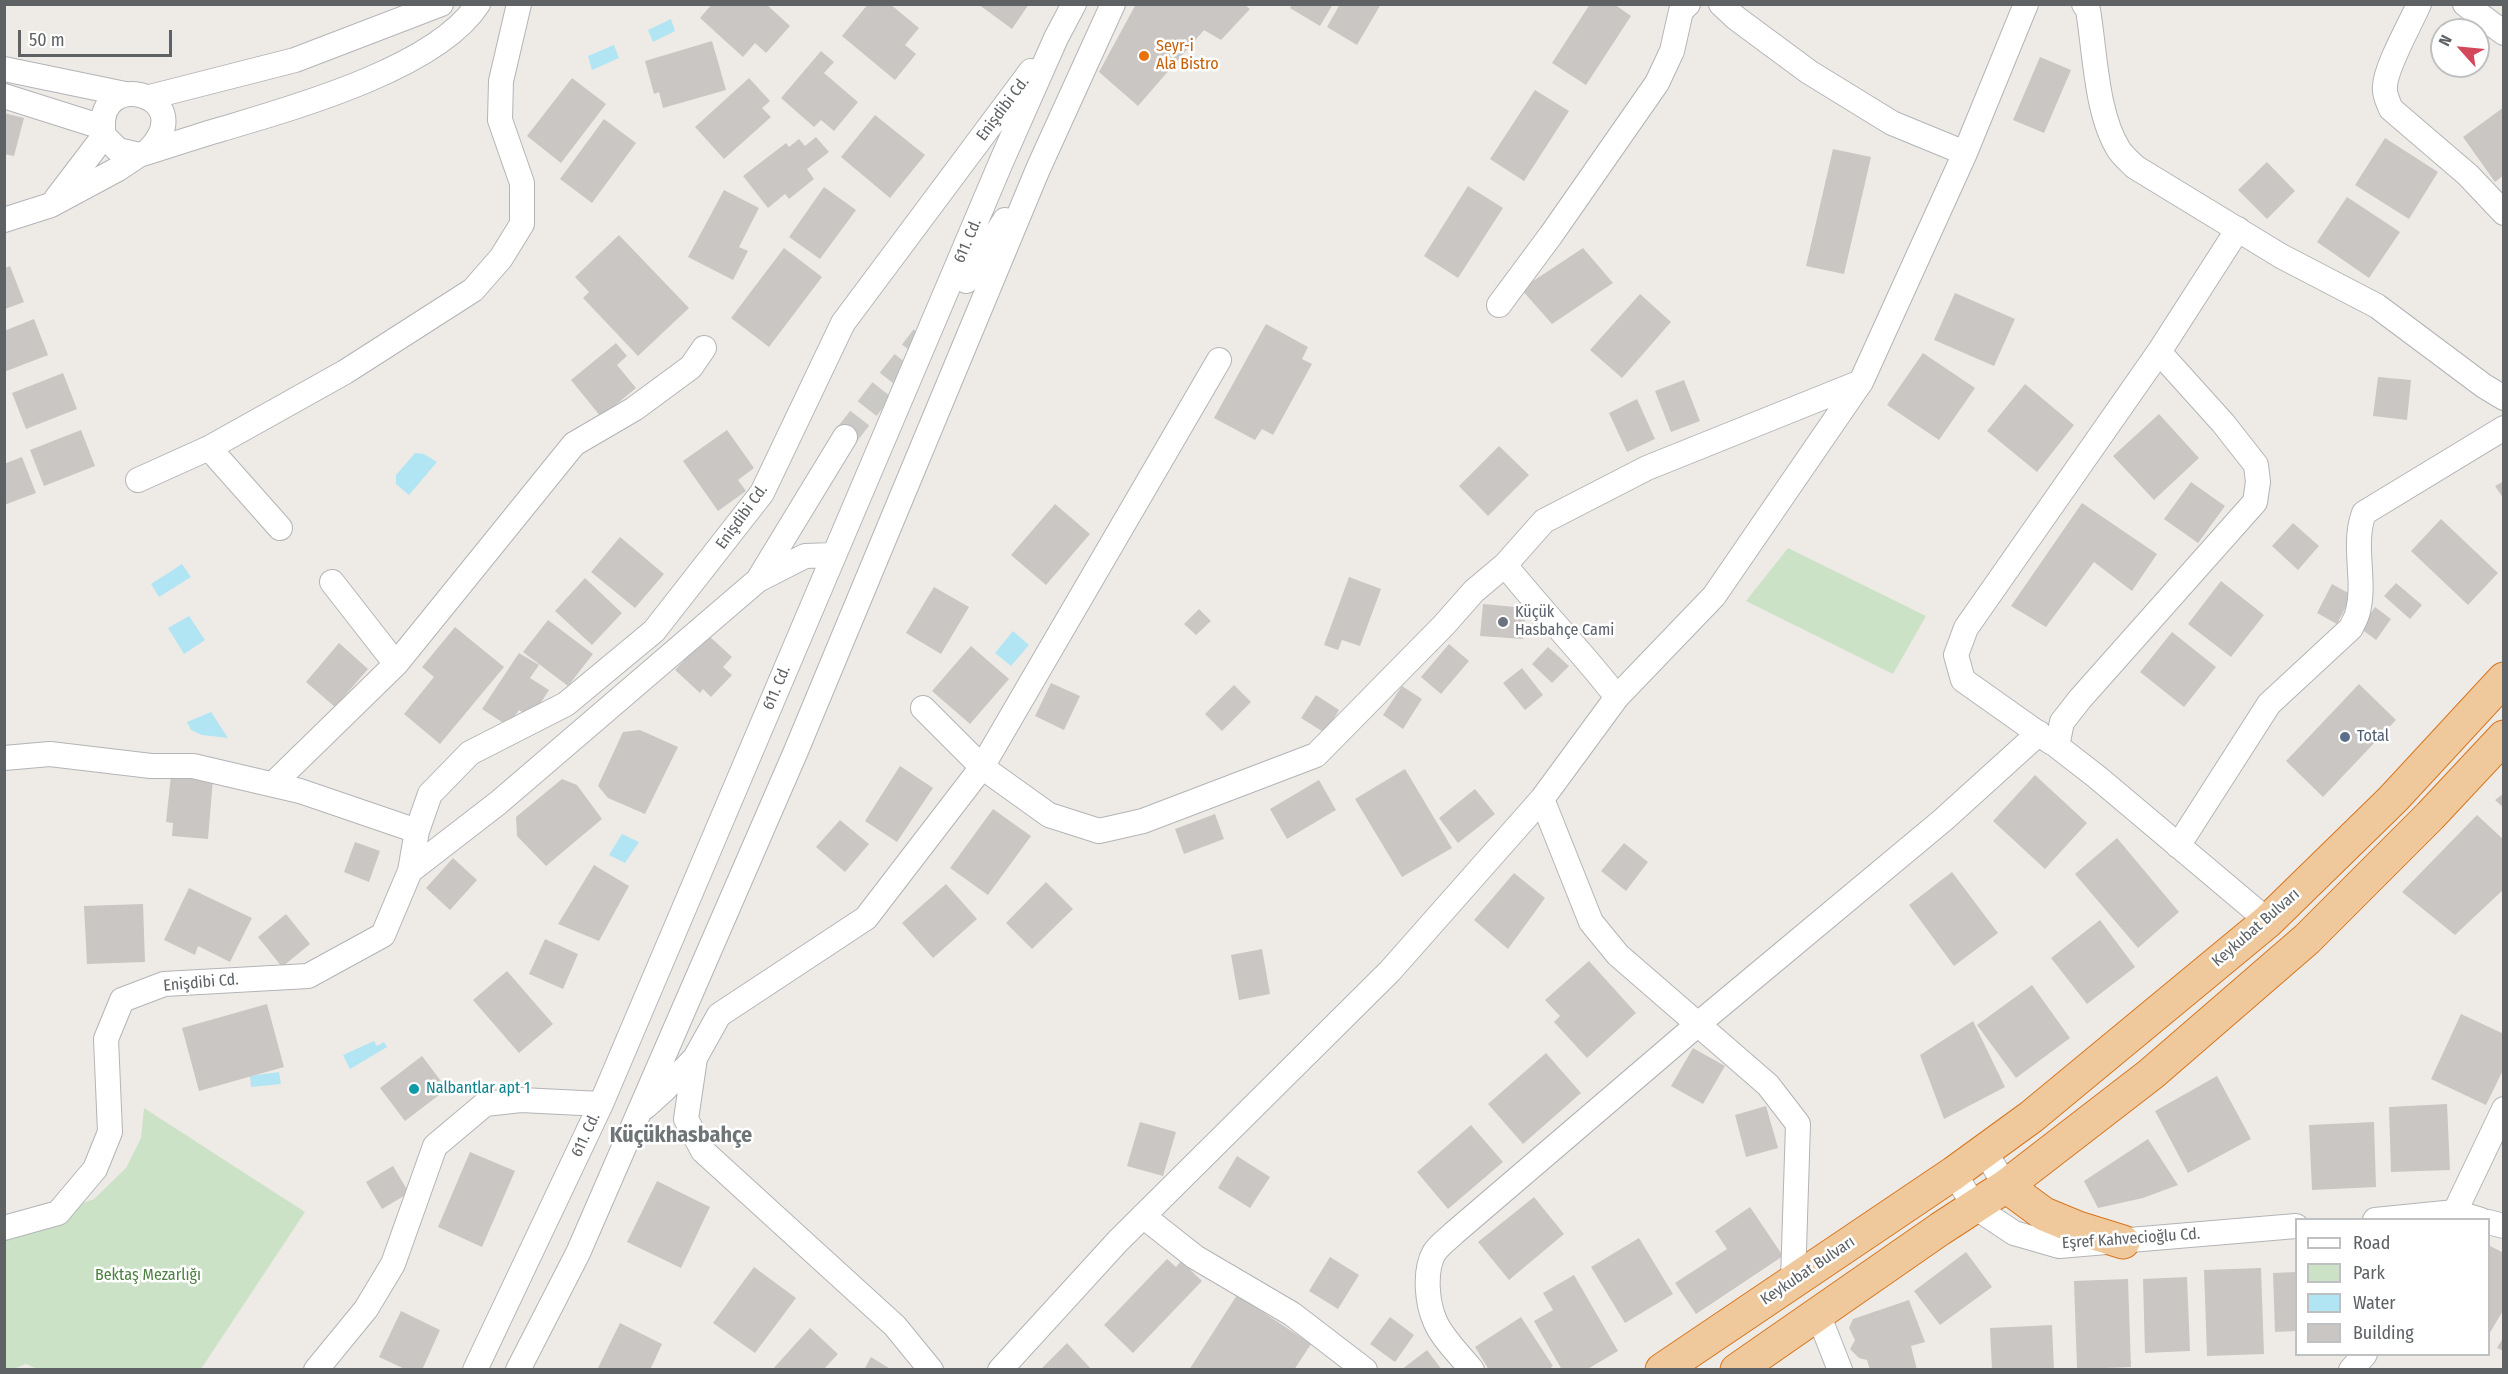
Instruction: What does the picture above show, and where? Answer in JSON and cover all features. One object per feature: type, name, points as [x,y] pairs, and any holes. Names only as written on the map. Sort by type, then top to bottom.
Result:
[{"type":"highway","name":"Keykubat Bulvarı","points":[[1662,1370],[1985,1152],[2031,1117],[2268,921],[2393,799],[2504,679]]},
{"type":"highway","points":[[1737,1370],[2006,1186],[2151,1074],[2307,939],[2430,816],[2504,737]]},
{"type":"highway","points":[[2006,1186],[2044,1214],[2078,1228],[2123,1242]]},
{"type":"street","points":[[4,69],[150,97],[295,60],[441,4]]},
{"type":"street","points":[[4,220],[51,206],[144,153],[314,100],[362,82],[411,58],[448,36],[469,18],[478,4]]},
{"type":"street","points":[[138,480],[209,448],[345,372],[473,290],[501,258],[522,224],[522,183],[500,120],[501,81],[519,4]]},
{"type":"street","name":"611. Cd.","points":[[475,1370],[601,1104],[833,555],[1056,38],[1074,4]]},
{"type":"street","points":[[518,1370],[578,1253],[796,751],[1038,169],[1113,4]]},
{"type":"street","points":[[1499,305],[1657,83],[1672,51],[1680,11],[1688,4]]},
{"type":"street","points":[[1721,4],[1736,18],[1809,72],[1892,123],[1965,153]]},
{"type":"street","points":[[1000,1370],[1143,1216],[1390,971],[1542,799],[1617,697],[1714,596],[1860,382],[1965,153],[2026,4]]},
{"type":"street","points":[[2084,4],[2088,10],[2097,81],[2109,128],[2119,151],[2135,167],[2281,256],[2377,306],[2484,386],[2504,398]]},
{"type":"street","points":[[2419,4],[2388,72],[2385,86],[2386,99],[2395,113],[2468,175],[2504,213]]},
{"type":"street","points":[[2465,4],[2504,33]]},
{"type":"street","name":"Enişdibi Cd.","points":[[4,1228],[58,1213],[95,1169],[110,1132],[106,1040],[122,1000],[164,984],[308,976],[383,935],[410,871],[417,831],[430,794],[470,753],[566,704],[654,632],[762,493],[843,323],[1056,38]]},
{"type":"street","points":[[51,206],[103,131],[106,107],[125,94]]},
{"type":"street","points":[[4,96],[103,131],[118,150],[144,153]]},
{"type":"street","points":[[144,153],[162,133],[164,123],[158,104],[150,97]]},
{"type":"street","points":[[966,281],[1038,169]]},
{"type":"street","points":[[2238,229],[2159,352],[1966,628],[1956,655],[1964,680],[2097,777],[2268,921]]},
{"type":"street","points":[[273,784],[396,664],[574,444],[634,409],[691,367],[704,348]]},
{"type":"street","points":[[1472,1370],[1435,1322],[1429,1297],[1429,1282],[1430,1266],[1435,1252],[1697,1025],[1943,820],[2048,740],[2080,699],[2255,502],[2258,482],[2256,465],[2223,423],[2159,352]]},
{"type":"street","points":[[639,1112],[695,1058],[719,1015],[866,918],[982,767],[1219,360]]},
{"type":"street","points":[[923,708],[982,767],[1049,815],[1099,831],[1143,821],[1316,755],[1444,626],[1474,591],[1505,565],[1544,521],[1647,468],[1860,382]]},
{"type":"street","points":[[2178,846],[2269,704],[2351,628],[2358,611],[2361,585],[2359,546],[2364,513],[2504,428]]},
{"type":"street","points":[[758,580],[845,437]]},
{"type":"street","points":[[209,448],[280,528]]},
{"type":"street","name":"Enişdibi Cd.","points":[[410,871],[498,803],[758,580],[805,556],[833,555]]},
{"type":"street","points":[[1505,565],[1617,697]]},
{"type":"street","points":[[332,582],[396,664]]},
{"type":"street","points":[[4,759],[51,754],[151,766],[193,766],[300,791],[417,831]]},
{"type":"street","points":[[1542,799],[1591,922],[1618,956],[1768,1085],[1798,1124],[1793,1281]]},
{"type":"street","points":[[695,1058],[686,1119],[703,1151],[895,1326],[932,1370]]},
{"type":"street","points":[[316,1370],[366,1309],[393,1264],[435,1146],[485,1104],[521,1100],[601,1104]]},
{"type":"street","points":[[2414,1218],[2453,1216],[2504,1109]]},
{"type":"street","points":[[1985,1152],[2006,1186]]},
{"type":"street","points":[[1954,1173],[1975,1207]]},
{"type":"street","name":"Eşref Kahvecioğlu Cd.","points":[[1975,1207],[2014,1233],[2059,1246],[2295,1226]]},
{"type":"street","points":[[1143,1216],[1195,1257],[1292,1314],[1365,1370]]},
{"type":"street","points":[[1818,1314],[1840,1370]]},
{"type":"street","points":[[2351,1370],[2363,1356]]},
{"type":"green space","points":[[1788,548],[1926,616],[1893,674],[1746,601]]},
{"type":"green space","name":"Bektaş Mezarlığı","points":[[144,1108],[305,1212],[201,1369],[40,1370],[26,1364],[5,1370],[5,1231],[94,1199],[126,1168],[141,1138]]},
{"type":"water","points":[[671,19],[675,31],[653,42],[648,30]]},
{"type":"water","points":[[614,45],[619,58],[592,70],[588,56]]},
{"type":"water","points":[[415,453],[424,454],[437,462],[409,495],[396,484],[396,475]]},
{"type":"water","points":[[182,564],[191,577],[159,597],[151,584]]},
{"type":"water","points":[[189,616],[205,640],[184,654],[168,628]]},
{"type":"water","points":[[1013,631],[1029,645],[1011,666],[995,653]]},
{"type":"water","points":[[211,712],[228,738],[202,735],[191,730],[187,722]]},
{"type":"water","points":[[622,834],[639,842],[625,863],[609,855]]},
{"type":"water","points":[[374,1041],[377,1046],[384,1042],[387,1047],[350,1069],[343,1055]]},
{"type":"water","points":[[279,1072],[281,1084],[251,1087],[250,1076]]},
{"type":"building","points":[[712,4],[766,4],[790,26],[766,53],[755,43],[743,57],[700,18]]},
{"type":"building","points":[[868,4],[890,4],[919,28],[905,45],[916,54],[895,80],[842,36]]},
{"type":"building","points":[[978,4],[1029,4],[1012,29]]},
{"type":"building","name":"Seyr-i Ala Bistro","points":[[1136,4],[1244,4],[1250,9],[1221,40],[1204,30],[1138,106],[1099,72]]},
{"type":"building","points":[[1292,4],[1333,4],[1320,26],[1290,8]]},
{"type":"building","points":[[1340,4],[1381,4],[1357,45],[1327,27]]},
{"type":"building","points":[[1590,4],[1614,4],[1631,16],[1586,85],[1552,63]]},
{"type":"building","points":[[712,41],[726,90],[663,108],[659,92],[654,94],[645,61]]},
{"type":"building","points":[[821,51],[834,62],[824,73],[858,102],[834,131],[821,120],[814,127],[781,98]]},
{"type":"building","points":[[2040,57],[2071,70],[2044,133],[2013,120]]},
{"type":"building","points":[[572,78],[606,104],[561,163],[527,136]]},
{"type":"building","points":[[749,78],[770,101],[762,108],[771,117],[724,159],[695,127]]},
{"type":"building","points":[[1535,90],[1569,111],[1524,181],[1490,159]]},
{"type":"building","points":[[2504,107],[2504,175],[2495,182],[2463,137]]},
{"type":"building","points":[[4,113],[24,118],[14,156],[4,154]]},
{"type":"building","points":[[875,115],[925,155],[890,198],[841,157]]},
{"type":"building","points":[[604,119],[636,143],[592,203],[560,179]]},
{"type":"building","points":[[816,137],[829,152],[807,169],[814,179],[789,199],[785,194],[768,208],[743,176],[786,143],[789,147],[799,139],[805,146]]},
{"type":"building","points":[[2385,138],[2438,172],[2409,219],[2355,185]]},
{"type":"building","points":[[1833,149],[1871,157],[1844,274],[1806,266]]},
{"type":"building","points":[[2267,162],[2295,191],[2267,219],[2238,190]]},
{"type":"building","points":[[1468,186],[1503,208],[1458,278],[1424,256]]},
{"type":"building","points":[[824,187],[856,210],[820,259],[789,237]]},
{"type":"building","points":[[724,190],[759,208],[739,247],[748,251],[733,280],[688,257]]},
{"type":"building","points":[[2347,197],[2400,232],[2369,278],[2317,242]]},
{"type":"building","points":[[619,235],[689,308],[638,356],[583,298],[589,292],[575,277]]},
{"type":"building","points":[[784,248],[822,277],[769,347],[731,318]]},
{"type":"building","points":[[1583,248],[1613,283],[1552,324],[1521,289]]},
{"type":"building","points":[[10,266],[24,302],[5,309],[5,268]]},
{"type":"building","points":[[1955,293],[2015,319],[1994,366],[1934,340]]},
{"type":"building","points":[[1640,294],[1671,322],[1622,378],[1590,350]]},
{"type":"building","points":[[34,319],[48,355],[4,372],[4,331]]},
{"type":"building","points":[[1266,324],[1308,347],[1302,359],[1312,364],[1273,435],[1262,429],[1255,440],[1214,418]]},
{"type":"building","points":[[616,343],[627,356],[617,365],[636,388],[601,417],[571,380]]},
{"type":"building","points":[[1923,353],[1975,388],[1939,440],[1887,405]]},
{"type":"building","points":[[63,373],[77,409],[26,429],[12,393]]},
{"type":"building","points":[[2378,377],[2411,380],[2407,420],[2373,416]]},
{"type":"building","points":[[1684,380],[1700,421],[1671,432],[1655,391]]},
{"type":"building","points":[[2025,384],[2074,425],[2037,472],[1987,431]]},
{"type":"building","points":[[1637,399],[1655,439],[1627,452],[1609,413]]},
{"type":"building","points":[[2159,414],[2199,458],[2154,500],[2113,456]]},
{"type":"building","points":[[81,430],[95,466],[44,486],[30,450]]},
{"type":"building","points":[[727,430],[754,468],[738,480],[746,491],[718,511],[683,461]]},
{"type":"building","points":[[1499,446],[1529,475],[1488,516],[1459,486]]},
{"type":"building","points":[[22,457],[36,493],[4,505],[4,464]]},
{"type":"building","points":[[2504,481],[2504,499],[2495,486]]},
{"type":"building","points":[[2191,482],[2225,506],[2198,543],[2164,519]]},
{"type":"building","points":[[2082,503],[2157,554],[2132,591],[2094,562],[2046,627],[2011,606]]},
{"type":"building","points":[[1055,504],[1090,534],[1046,585],[1011,555]]},
{"type":"building","points":[[2441,519],[2498,573],[2468,605],[2411,551]]},
{"type":"building","points":[[2293,523],[2319,546],[2298,570],[2272,546]]},
{"type":"building","points":[[620,537],[664,574],[635,608],[591,572]]},
{"type":"building","points":[[1349,577],[1381,589],[1360,646],[1342,640],[1338,650],[1324,645]]},
{"type":"building","points":[[585,578],[622,613],[592,645],[555,611]]},
{"type":"building","points":[[2221,581],[2264,615],[2231,657],[2188,624]]},
{"type":"building","points":[[2396,583],[2422,605],[2410,619],[2384,596]]},
{"type":"building","points":[[2332,584],[2352,595],[2337,624],[2317,613]]},
{"type":"building","points":[[934,587],[969,607],[941,654],[906,633]]},
{"type":"building","name":"Küçük Hasbahçe Cami","points":[[1483,604],[1526,608],[1523,639],[1480,636]]},
{"type":"building","points":[[2375,607],[2391,619],[2376,640],[2360,628]]},
{"type":"building","points":[[1199,609],[1211,621],[1196,635],[1184,624]]},
{"type":"building","points":[[548,620],[593,654],[568,686],[523,652]]},
{"type":"building","points":[[455,627],[504,667],[440,744],[404,714],[434,677],[422,667]]},
{"type":"building","points":[[2172,632],[2216,667],[2184,707],[2140,672]]},
{"type":"building","points":[[708,635],[732,657],[723,667],[732,675],[711,697],[703,689],[700,693],[675,670]]},
{"type":"building","points":[[339,643],[368,669],[335,707],[306,682]]},
{"type":"building","points":[[1449,644],[1469,661],[1441,694],[1421,677]]},
{"type":"building","points":[[971,646],[1009,679],[970,724],[932,691]]},
{"type":"building","points":[[1548,647],[1569,666],[1552,683],[1532,664]]},
{"type":"building","points":[[519,653],[539,665],[530,678],[549,690],[531,718],[519,710],[508,726],[482,709]]},
{"type":"building","points":[[1522,668],[1543,695],[1525,710],[1503,683]]},
{"type":"building","points":[[1051,683],[1080,696],[1064,730],[1035,716]]},
{"type":"building","points":[[2359,684],[2396,720],[2323,797],[2286,761]]},
{"type":"building","points":[[1234,685],[1251,702],[1222,731],[1205,714]]},
{"type":"building","points":[[1402,686],[1422,699],[1403,729],[1383,715]]},
{"type":"building","points":[[1316,695],[1339,710],[1325,733],[1301,718]]},
{"type":"building","points":[[640,730],[678,747],[645,814],[608,798],[598,786],[623,732]]},
{"type":"building","points":[[900,766],[933,788],[897,842],[865,821]]},
{"type":"building","points":[[1405,769],[1452,848],[1402,877],[1355,799]]},
{"type":"building","points":[[171,775],[213,779],[208,839],[172,836],[173,823],[166,822]]},
{"type":"building","points":[[2035,775],[2087,823],[2045,869],[1993,821]]},
{"type":"building","points":[[562,779],[577,785],[602,819],[546,866],[517,836],[516,817]]},
{"type":"building","points":[[1319,780],[1336,810],[1287,839],[1270,809]]},
{"type":"building","points":[[1475,789],[1495,814],[1458,843],[1439,818]]},
{"type":"building","points":[[2504,793],[2504,808],[2495,800]]},
{"type":"building","points":[[993,809],[1031,836],[988,895],[950,868]]},
{"type":"building","points":[[1215,814],[1224,839],[1184,854],[1175,829]]},
{"type":"building","points":[[2477,815],[2504,840],[2504,889],[2455,935],[2402,892]]},
{"type":"building","points":[[840,820],[869,844],[845,872],[816,847]]},
{"type":"building","points":[[2117,838],[2179,912],[2138,948],[2075,874]]},
{"type":"building","points":[[355,842],[380,851],[369,882],[344,872]]},
{"type":"building","points":[[1624,843],[1648,862],[1626,891],[1601,871]]},
{"type":"building","points":[[453,858],[477,880],[450,910],[426,888]]},
{"type":"building","points":[[594,865],[629,886],[599,941],[558,924]]},
{"type":"building","points":[[1952,872],[1998,933],[1954,966],[1909,905]]},
{"type":"building","points":[[1514,873],[1545,898],[1508,949],[1474,920]]},
{"type":"building","points":[[1046,882],[1073,909],[1032,949],[1006,923]]},
{"type":"building","points":[[946,884],[977,919],[933,958],[902,923]]},
{"type":"building","points":[[189,888],[252,918],[230,962],[198,946],[195,955],[164,940]]},
{"type":"building","points":[[143,904],[145,962],[87,964],[84,906]]},
{"type":"building","points":[[286,914],[310,944],[282,967],[258,937]]},
{"type":"building","points":[[2100,920],[2135,967],[2087,1004],[2051,958]]},
{"type":"building","points":[[545,939],[578,954],[563,989],[529,974]]},
{"type":"building","points":[[1262,949],[1270,994],[1239,1000],[1231,955]]},
{"type":"building","points":[[1589,961],[1636,1013],[1587,1058],[1554,1022],[1560,1016],[1545,1000]]},
{"type":"building","points":[[507,971],[553,1024],[519,1053],[473,1000]]},
{"type":"building","points":[[2032,985],[2070,1038],[2016,1078],[1977,1025]]},
{"type":"building","points":[[267,1004],[284,1067],[199,1091],[182,1028]]},
{"type":"building","points":[[2461,1014],[2504,1034],[2504,1068],[2486,1105],[2431,1079]]},
{"type":"building","points":[[1973,1021],[2005,1087],[1944,1119],[1920,1055]]},
{"type":"building","points":[[1693,1048],[1725,1066],[1703,1104],[1671,1086]]},
{"type":"building","points":[[1546,1053],[1581,1093],[1523,1144],[1488,1104]]},
{"type":"building","name":"Nalbantlar apt 1","points":[[422,1056],[447,1089],[405,1121],[380,1088]]},
{"type":"building","points":[[2217,1076],[2251,1139],[2188,1173],[2155,1111]]},
{"type":"building","points":[[2447,1104],[2450,1170],[2391,1172],[2389,1107]]},
{"type":"building","points":[[1766,1106],[1778,1148],[1746,1157],[1735,1115]]},
{"type":"building","points":[[1140,1122],[1176,1132],[1163,1176],[1127,1166]]},
{"type":"building","points":[[2374,1122],[2376,1187],[2312,1190],[2309,1125]]},
{"type":"building","points":[[1471,1125],[1503,1162],[1448,1209],[1417,1172]]},
{"type":"building","points":[[2148,1139],[2178,1185],[2143,1198],[2098,1208],[2084,1181]]},
{"type":"building","points":[[470,1152],[515,1171],[482,1247],[438,1227]]},
{"type":"building","points":[[1237,1156],[1270,1177],[1250,1208],[1218,1188]]},
{"type":"building","points":[[393,1166],[409,1193],[382,1209],[366,1182]]},
{"type":"building","points":[[657,1181],[710,1207],[681,1268],[627,1242]]},
{"type":"building","points":[[1534,1197],[1564,1234],[1509,1280],[1478,1242]]},
{"type":"building","points":[[1750,1207],[1783,1256],[1696,1314],[1675,1283],[1727,1249],[1715,1231]]},
{"type":"building","points":[[1639,1238],[1673,1294],[1625,1323],[1591,1267]]},
{"type":"building","points":[[2490,1246],[2504,1253],[2504,1309],[2490,1333]]},
{"type":"building","points":[[1966,1252],[1992,1287],[1940,1325],[1914,1291]]},
{"type":"building","points":[[1330,1257],[1359,1275],[1338,1309],[1309,1291]]},
{"type":"building","points":[[1167,1259],[1176,1267],[1181,1261],[1202,1281],[1133,1353],[1104,1325]]},
{"type":"building","points":[[754,1267],[796,1298],[755,1353],[713,1323]]},
{"type":"building","points":[[2261,1268],[2264,1354],[2207,1356],[2204,1270]]},
{"type":"building","points":[[2295,1272],[2295,1331],[2275,1332],[2273,1273]]},
{"type":"building","points":[[1574,1275],[1618,1351],[1586,1370],[1562,1370],[1534,1321],[1553,1310],[1543,1293]]},
{"type":"building","points":[[2187,1277],[2190,1351],[2145,1353],[2143,1279]]},
{"type":"building","points":[[2128,1279],[2131,1367],[2077,1369],[2074,1281]]},
{"type":"building","points":[[1237,1295],[1311,1344],[1294,1370],[1189,1370]]},
{"type":"building","points":[[1909,1300],[1925,1342],[1911,1346],[1917,1370],[1870,1370],[1867,1360],[1859,1358],[1850,1349],[1855,1340],[1849,1328],[1853,1319]]},
{"type":"building","points":[[401,1311],[440,1330],[422,1370],[407,1370],[379,1357]]},
{"type":"building","points":[[1390,1317],[1414,1335],[1395,1362],[1370,1344]]},
{"type":"building","points":[[1521,1317],[1553,1366],[1548,1370],[1489,1370],[1475,1347]]},
{"type":"building","points":[[620,1323],[662,1344],[650,1370],[597,1370]]},
{"type":"building","points":[[2052,1325],[2054,1370],[1992,1370],[1990,1328]]},
{"type":"building","points":[[810,1328],[838,1354],[823,1370],[772,1370]]},
{"type":"building","points":[[2504,1336],[2504,1351],[2497,1348]]},
{"type":"building","points":[[1067,1343],[1092,1370],[1040,1370]]},
{"type":"building","points":[[1427,1350],[1442,1370],[1401,1370]]},
{"type":"building","points":[[871,1357],[892,1370],[864,1370]]},
{"type":"tunnel","points":[[845,437],[923,337]]},
{"type":"place","name":"Seyr-i Ala Bistro","points":[[1144,56]]},
{"type":"place","name":"Küçük Hasbahçe Cami","points":[[1503,622]]},
{"type":"place","name":"Total","points":[[2345,737]]},
{"type":"place","name":"Nalbantlar apt 1","points":[[414,1089]]},
{"type":"district","name":"Küçükhasbahçe","points":[[681,1136]]}]
